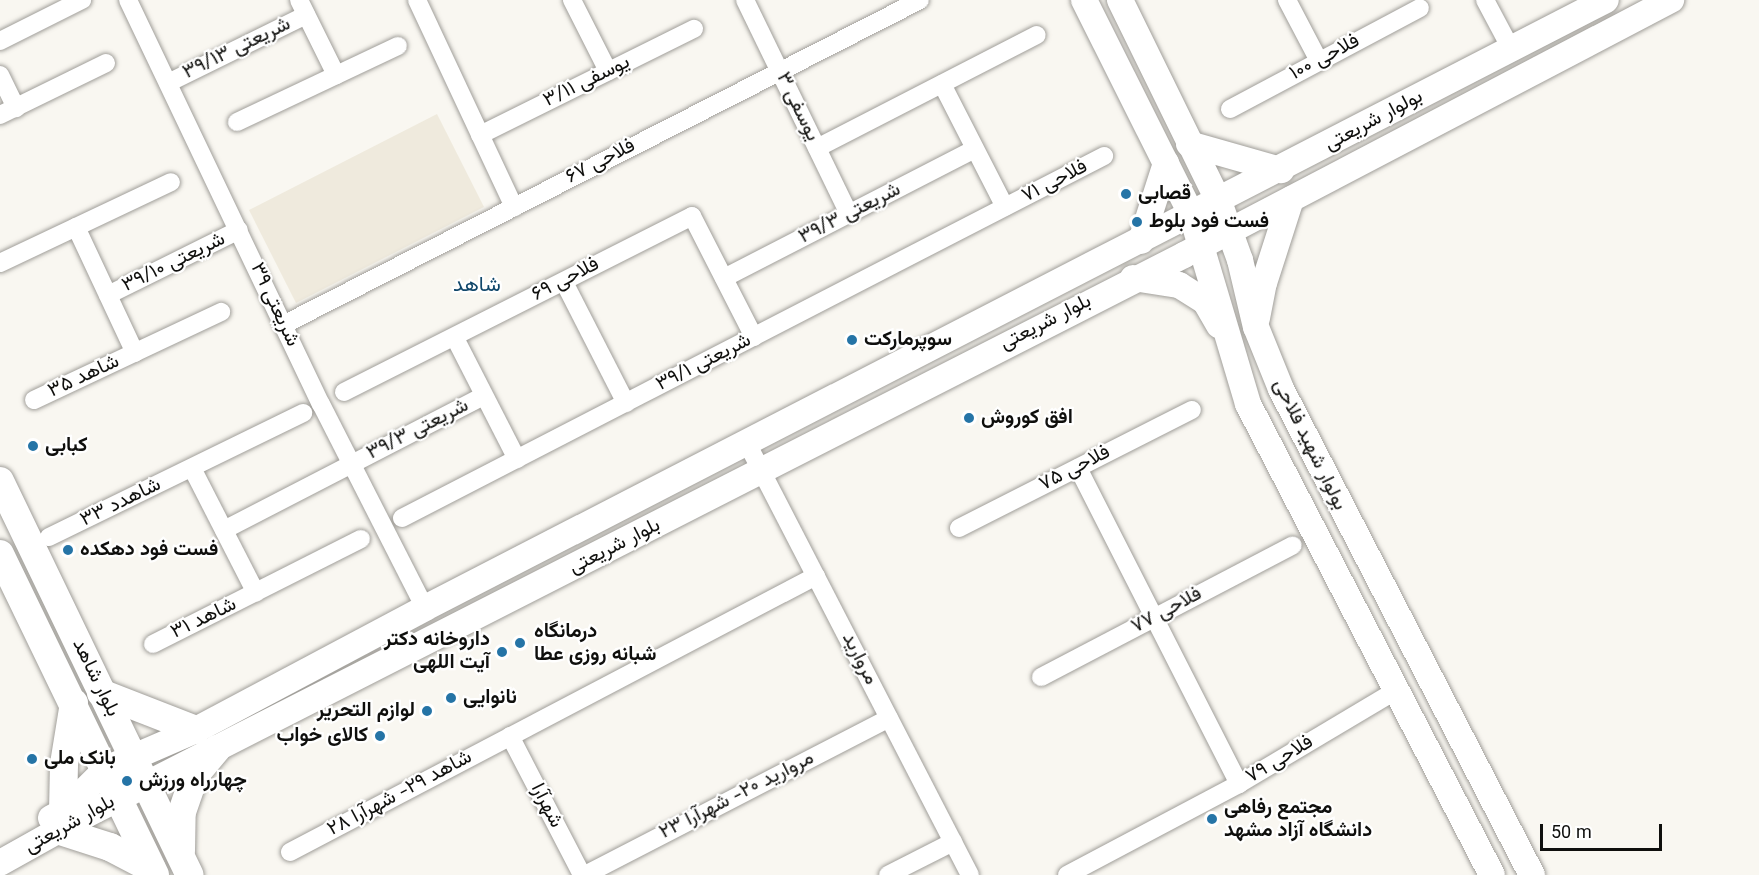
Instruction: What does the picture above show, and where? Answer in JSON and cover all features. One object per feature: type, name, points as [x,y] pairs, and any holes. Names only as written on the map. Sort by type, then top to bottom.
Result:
[{"type":"main road","name":"بولوار شهید فلاحی","points":[[1084,0],[1192,216],[1203,245],[1248,404],[1281,472],[1492,875]]},
{"type":"main road","name":"بولوار شهید فلاحی","points":[[1120,0],[1219,202],[1230,231],[1256,327],[1313,456],[1532,875]]},
{"type":"main road","name":"بولوار شریعتی","points":[[1141,241],[1606,0]]},
{"type":"main road","name":"بولوار شریعتی","points":[[1230,231],[1671,0]]},
{"type":"main road","points":[[1189,144],[1281,170]]},
{"type":"main road","points":[[1141,241],[1166,163]]},
{"type":"main road","points":[[1256,327],[1264,283],[1292,199]]},
{"type":"main road","name":"بلوار شریعتی","points":[[0,846],[120,798],[1134,278],[1230,231]]},
{"type":"main road","name":"بلوار شریعتی","points":[[0,863],[61,821],[106,769],[196,730],[425,608],[1141,241]]},
{"type":"main road","points":[[1134,278],[1179,285],[1205,301],[1229,343]]},
{"type":"main road","points":[[1281,472],[1313,456]]},
{"type":"main road","name":"بلوار شاهد","points":[[0,481],[185,865]]},
{"type":"main road","name":"بلوار شاهد","points":[[0,554],[154,872]]},
{"type":"main road","points":[[101,693],[196,730]]},
{"type":"main road","points":[[74,703],[64,764],[61,821],[154,872]]},
{"type":"main road","points":[[185,865],[182,812],[195,775],[217,749]]},
{"type":"street","points":[[0,41],[82,0]]},
{"type":"street","name":"شریعتی ۳۹","points":[[128,0],[283,325],[425,608]]},
{"type":"street","name":"یوسفی ۳","points":[[745,0],[849,214]]},
{"type":"street","points":[[1287,0],[1319,61]]},
{"type":"street","points":[[1485,0],[1511,50]]},
{"type":"street","points":[[576,1],[608,71]]},
{"type":"street","points":[[422,2],[514,207]]},
{"type":"street","name":"فلاحی ۶۷","points":[[283,325],[912,2]]},
{"type":"street","points":[[303,8],[336,75]]},
{"type":"street","name":"شریعتی ۳۹/۱۳","points":[[168,83],[303,8]]},
{"type":"street","name":"فلاحی ۱۰۰","points":[[1230,109],[1420,8]]},
{"type":"street","name":"یوسفی ۳/۱۱","points":[[480,135],[694,28]]},
{"type":"street","points":[[817,148],[1037,35]]},
{"type":"street","points":[[237,122],[398,46]]},
{"type":"street","points":[[0,75],[8,112],[106,63]]},
{"type":"street","points":[[942,84],[1005,207]]},
{"type":"street","name":"شریعتی ۳۹/۳","points":[[724,278],[975,149]]},
{"type":"street","name":"فلاحی ۷۱","points":[[1005,207],[1104,156]]},
{"type":"street","points":[[0,263],[171,182]]},
{"type":"street","name":"شریعتی ۳۹/۱","points":[[402,518],[1005,207]]},
{"type":"street","name":"فلاحی ۶۹","points":[[344,392],[455,338],[692,216],[724,278]]},
{"type":"street","points":[[76,227],[135,353]]},
{"type":"street","name":"شریعتی ۳۹/۱۰","points":[[108,295],[239,230]]},
{"type":"street","points":[[724,278],[754,337]]},
{"type":"street","points":[[564,282],[626,403]]},
{"type":"street","name":"شاهد ۳۵","points":[[34,400],[221,312]]},
{"type":"street","points":[[455,338],[517,459]]},
{"type":"street","name":"شریعتی ۳۹/۳","points":[[224,530],[484,396]]},
{"type":"street","name":"فلاحی ۷۵","points":[[958,528],[1191,410]]},
{"type":"street","name":"شاهدد ۳۳","points":[[49,537],[303,413]]},
{"type":"street","name":"مروارید","points":[[747,444],[970,875]]},
{"type":"street","points":[[192,468],[256,593]]},
{"type":"street","points":[[1078,468],[1239,784]]},
{"type":"street","name":"شاهد ۳۱","points":[[153,644],[362,539]]},
{"type":"street","name":"فلاحی ۷۷","points":[[1041,677],[1293,545]]},
{"type":"street","name":"شاهد ۲۹- شهرآرا ۲۸","points":[[290,852],[816,576]]},
{"type":"street","name":"فلاحی ۷۹","points":[[1067,875],[1239,784],[1395,691]]},
{"type":"street","name":"مروارید ۲۰- شهرآرا ۲۳","points":[[583,875],[889,718]]},
{"type":"street","name":"شهرآرا","points":[[510,736],[583,875]]},
{"type":"street","points":[[888,875],[953,842]]},
{"type":"shaded area","points":[[437,114],[484,207],[296,303],[249,210]]},
{"type":"place","name":"قصابی","points":[[1126,194]]},
{"type":"place","name":"فست فود بلوط","points":[[1137,222]]},
{"type":"place","name":"سوپرمارکت","points":[[852,340]]},
{"type":"place","name":"افق کوروش","points":[[969,418]]},
{"type":"place","name":"کبابی","points":[[33,446]]},
{"type":"place","name":"فست فود دهکده","points":[[68,550]]},
{"type":"place","name":"درمانگاه شبانه روزی عطا","points":[[520,643]]},
{"type":"place","name":"داروخانه دکتر آیت اللهی","points":[[502,652]]},
{"type":"place","name":"نانوایی","points":[[451,698]]},
{"type":"place","name":"لوازم التحریر","points":[[427,711]]},
{"type":"place","name":"کالای خواب","points":[[380,736]]},
{"type":"place","name":"بانک ملی","points":[[32,759]]},
{"type":"place","name":"چهارراه ورزش","points":[[127,781]]},
{"type":"place","name":"مجتمع رفاهی دانشگاه آزاد مشهد","points":[[1212,819]]},
{"type":"district","name":"شاهد","points":[[477,286]]}]
